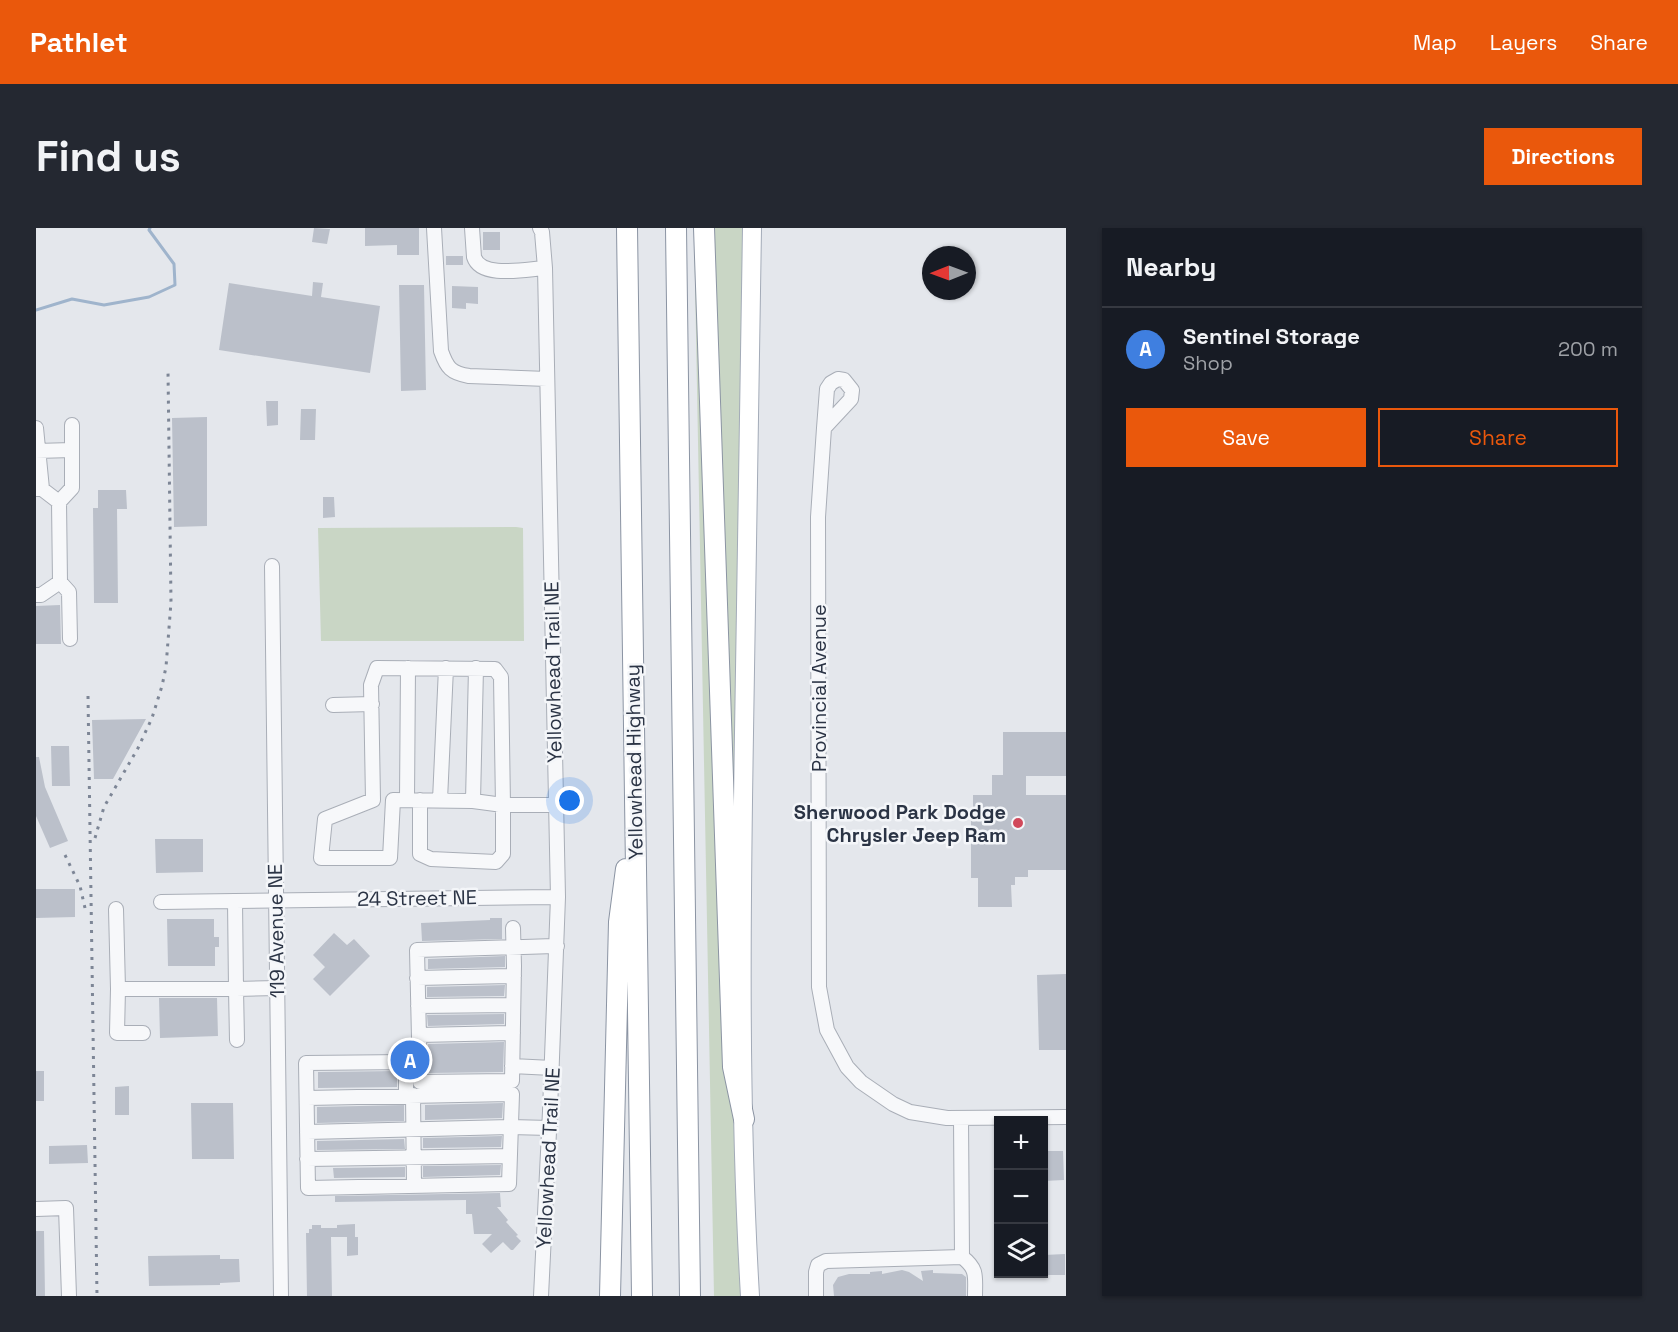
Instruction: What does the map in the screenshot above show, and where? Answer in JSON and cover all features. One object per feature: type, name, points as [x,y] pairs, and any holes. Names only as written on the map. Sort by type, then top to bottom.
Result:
[{"type":"highway","name":"Yellowhead Highway","points":[[624,228],[627,268],[642,1296]]},
{"type":"highway","points":[[676,228],[690,1296]]},
{"type":"highway","points":[[704,228],[733,1068],[744,1119]]},
{"type":"highway","points":[[610,1296],[619,922],[635,795]]},
{"type":"main road","points":[[750,1296],[742,1024],[742,831],[752,228]]},
{"type":"street","points":[[434,228],[441,351],[448,367],[459,374],[469,376],[547,379]]},
{"type":"street","points":[[472,228],[475,262],[480,267],[491,271],[545,268]]},
{"type":"street","name":"Yellowhead Trail NE","points":[[540,228],[545,268],[558,897],[550,1128],[541,1296]]},
{"type":"street","points":[[70,639],[69,592],[60,582],[59,502],[72,488],[72,425]]},
{"type":"street","points":[[36,428],[39,489],[59,502]]},
{"type":"street","name":"Provincial Avenue","points":[[824,428],[819,518],[819,987],[827,1030],[847,1066],[861,1082],[893,1104],[910,1112],[947,1118],[1066,1117]]},
{"type":"street","points":[[38,451],[72,450]]},
{"type":"street","name":"119 Avenue NE","points":[[272,566],[281,1296]]},
{"type":"street","points":[[36,595],[41,595],[60,582]]},
{"type":"street","points":[[373,800],[371,685],[377,668],[408,668],[446,668],[495,669],[501,677],[504,854],[496,862],[431,859],[420,854],[407,800],[408,668]]},
{"type":"street","points":[[440,800],[446,668]]},
{"type":"street","points":[[473,801],[476,669]]},
{"type":"street","points":[[333,705],[372,704]]},
{"type":"street","points":[[407,800],[390,858],[321,858],[325,819],[373,800],[407,800],[440,800],[473,801],[503,805],[556,806]]},
{"type":"street","name":"24 Street NE","points":[[161,902],[558,897]]},
{"type":"street","points":[[235,901],[237,1040]]},
{"type":"street","points":[[116,909],[117,1033],[143,1033]]},
{"type":"street","points":[[414,1186],[413,1129],[406,1062],[306,1063],[308,1188],[414,1186],[509,1184],[513,928]]},
{"type":"street","points":[[512,1087],[420,1082],[417,950],[557,946]]},
{"type":"street","points":[[417,978],[514,976]]},
{"type":"street","points":[[118,988],[277,988]]},
{"type":"street","points":[[418,1006],[513,1005]]},
{"type":"street","points":[[419,1035],[513,1033]]},
{"type":"street","points":[[512,1066],[552,1068]]},
{"type":"street","points":[[307,1098],[410,1095],[512,1087]]},
{"type":"street","points":[[961,1118],[962,1257]]},
{"type":"street","points":[[307,1132],[550,1128]]},
{"type":"street","points":[[307,1159],[510,1156]]},
{"type":"street","points":[[36,1209],[66,1208],[69,1296]]},
{"type":"street","points":[[816,1296],[816,1272],[818,1265],[826,1261],[962,1257],[972,1264],[975,1275],[975,1296]]},
{"type":"green space","points":[[694,228],[697,228],[742,1296],[714,1296]]},
{"type":"green space","points":[[713,228],[745,228],[734,834]]},
{"type":"green space","points":[[318,528],[523,528],[524,641],[321,641]]},
{"type":"building","points":[[314,228],[330,229],[327,244],[312,242]]},
{"type":"building","points":[[365,228],[419,228],[419,255],[397,255],[397,245],[365,246]]},
{"type":"building","points":[[483,232],[500,232],[500,250],[483,250]]},
{"type":"building","points":[[446,256],[463,256],[463,265],[446,265]]},
{"type":"building","points":[[313,282],[323,283],[321,297],[380,306],[370,373],[219,350],[229,283],[312,296]]},
{"type":"building","points":[[399,285],[424,285],[426,390],[401,391]]},
{"type":"building","points":[[452,286],[478,287],[478,304],[466,303],[466,309],[452,308]]},
{"type":"building","points":[[266,401],[278,401],[278,425],[267,426]]},
{"type":"building","points":[[301,409],[316,409],[315,440],[300,440]]},
{"type":"building","points":[[207,417],[207,526],[174,527],[172,418]]},
{"type":"building","points":[[98,490],[126,490],[127,509],[117,509],[118,603],[94,603],[93,508],[98,508]]},
{"type":"building","points":[[323,497],[334,497],[335,517],[323,518]]},
{"type":"building","points":[[60,605],[61,644],[36,644],[36,606]]},
{"type":"building","points":[[146,719],[113,779],[94,779],[92,720]]},
{"type":"building","name":"Sherwood Park Dodge Chrysler Jeep Ram","points":[[1003,732],[1066,732],[1066,776],[1026,776],[1026,795],[1066,795],[1066,870],[1028,870],[1028,877],[1015,877],[1015,885],[1011,885],[1012,907],[978,907],[978,878],[971,878],[973,795],[992,795],[992,775],[1003,775]]},
{"type":"building","points":[[51,746],[69,746],[70,786],[52,786]]},
{"type":"building","points":[[36,757],[39,757],[45,787],[68,841],[50,848],[36,816]]},
{"type":"building","points":[[155,839],[203,839],[203,872],[156,873]]},
{"type":"building","points":[[36,889],[75,889],[75,917],[36,918]]},
{"type":"building","points":[[490,918],[502,918],[502,939],[422,941],[421,923],[490,920]]},
{"type":"building","points":[[167,919],[214,919],[214,937],[219,937],[219,947],[215,947],[215,966],[168,966]]},
{"type":"building","points":[[334,933],[347,945],[354,939],[370,956],[330,996],[313,979],[325,967],[313,955]]},
{"type":"building","points":[[505,956],[505,967],[428,969],[428,959]]},
{"type":"building","points":[[1066,974],[1066,1050],[1039,1050],[1037,975]]},
{"type":"building","points":[[505,985],[504,996],[427,997],[427,987]]},
{"type":"building","points":[[159,998],[217,998],[218,1036],[160,1038]]},
{"type":"building","points":[[504,1014],[504,1024],[428,1026],[427,1015]]},
{"type":"building","points":[[504,1042],[503,1072],[429,1073],[428,1044]]},
{"type":"building","points":[[36,1071],[44,1071],[44,1101],[36,1101]]},
{"type":"building","points":[[397,1071],[397,1087],[318,1088],[318,1072]]},
{"type":"building","points":[[129,1086],[129,1115],[115,1115],[115,1087]]},
{"type":"building","points":[[191,1103],[233,1103],[234,1159],[192,1159]]},
{"type":"building","points":[[503,1103],[502,1118],[425,1120],[425,1105]]},
{"type":"building","points":[[404,1105],[404,1121],[317,1123],[317,1107]]},
{"type":"building","points":[[502,1136],[501,1147],[423,1148],[423,1138]]},
{"type":"building","points":[[404,1139],[405,1149],[317,1150],[317,1141]]},
{"type":"building","points":[[87,1145],[88,1163],[49,1164],[49,1146]]},
{"type":"building","points":[[1048,1151],[1063,1151],[1064,1180],[1048,1181]]},
{"type":"building","points":[[501,1165],[500,1175],[423,1177],[423,1166]]},
{"type":"building","points":[[405,1167],[405,1177],[334,1178],[333,1168]]},
{"type":"building","points":[[500,1193],[501,1207],[497,1207],[521,1241],[513,1250],[503,1242],[491,1253],[482,1244],[492,1234],[474,1234],[472,1214],[466,1214],[466,1200],[335,1202],[335,1196]]},
{"type":"building","points":[[355,1224],[358,1255],[347,1256],[347,1237],[331,1237],[332,1296],[307,1296],[306,1233],[312,1229],[312,1225],[321,1225],[321,1228],[337,1228],[337,1225]]},
{"type":"building","points":[[36,1231],[44,1231],[45,1296],[36,1296]]},
{"type":"building","points":[[1065,1254],[1065,1275],[1048,1275],[1048,1255]]},
{"type":"building","points":[[220,1255],[220,1259],[239,1259],[240,1282],[220,1283],[220,1285],[149,1286],[148,1256]]},
{"type":"building","points":[[902,1270],[923,1281],[921,1271],[933,1270],[933,1273],[962,1274],[966,1277],[966,1296],[834,1296],[833,1285],[838,1277],[882,1271],[882,1274]]},
{"type":"waterway","points":[[36,310],[72,299],[104,305],[149,297],[175,285],[174,264],[149,230],[150,228]]},
{"type":"railway","points":[[95,838],[104,807],[138,748],[152,718],[166,667],[171,602],[168,371]]},
{"type":"railway","points":[[88,696],[97,1296]]},
{"type":"railway","points":[[65,855],[80,886],[85,908]]},
{"type":"place","name":"Sherwood Park Dodge Chrysler Jeep Ram","points":[[1018,823]]},
{"type":"place","name":"Sentinel Storage","points":[[410,1060]]}]
